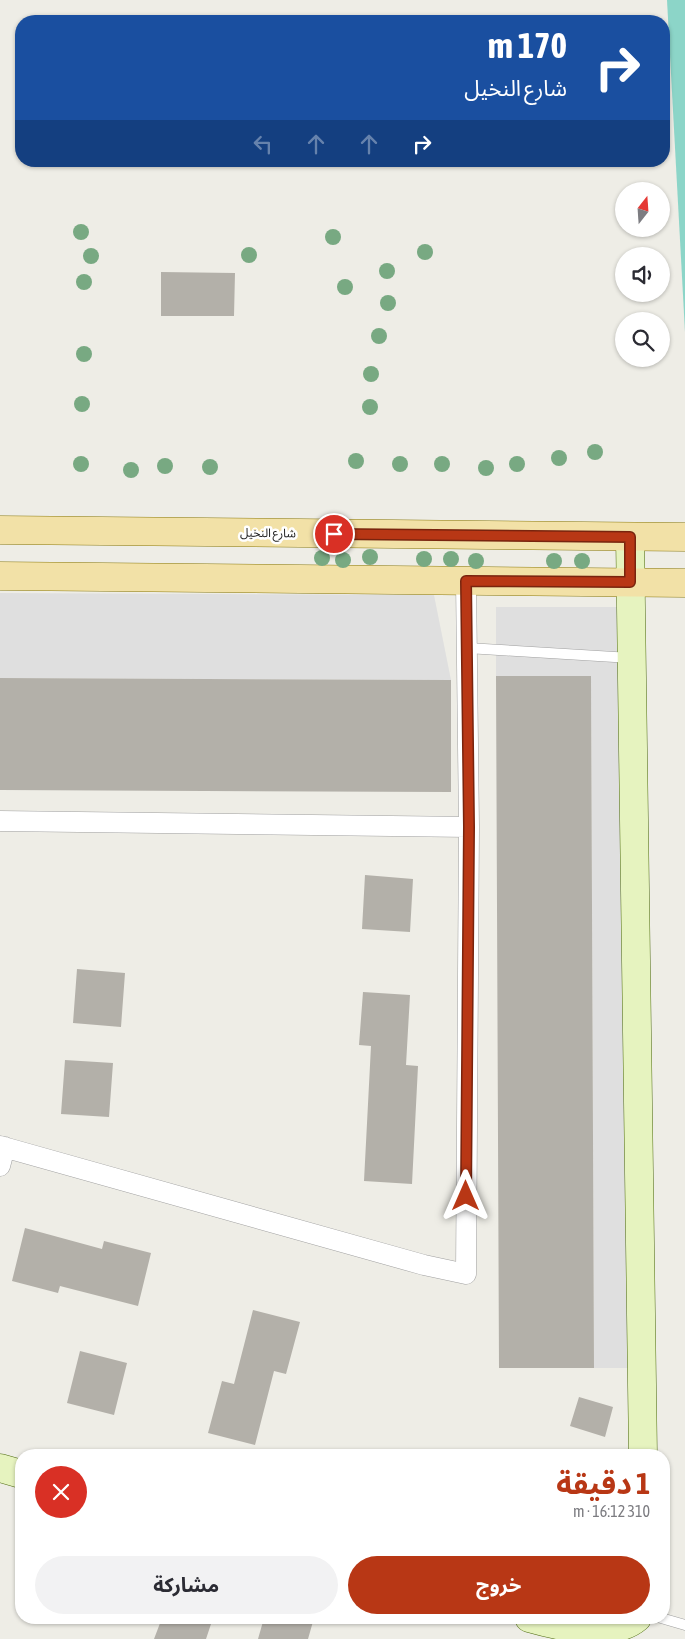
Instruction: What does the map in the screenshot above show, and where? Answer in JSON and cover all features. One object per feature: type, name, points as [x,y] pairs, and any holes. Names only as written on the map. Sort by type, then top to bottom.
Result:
[{"type":"main road","name":"شارع النخيل","points":[[0,530],[685,537]]},
{"type":"main road","points":[[0,576],[685,583]]},
{"type":"street","points":[[630,537],[642,1449]]},
{"type":"street","points":[[2,1153],[424,1265],[466,1274],[469,827],[466,581]]},
{"type":"street","points":[[0,821],[469,827]]},
{"type":"street","points":[[0,1468],[15,1472]]},
{"type":"street","points":[[553,1624],[600,1636],[620,1632],[631,1624]]},
{"type":"lane","points":[[467,648],[631,658]]},
{"type":"lane","points":[[670,1621],[685,1625]]},
{"type":"shaded area","points":[[667,0],[685,0],[685,332],[670,55],[670,15],[668,15]]},
{"type":"shaded area","points":[[0,593],[434,595],[451,680],[0,678]]},
{"type":"shaded area","points":[[496,607],[627,607],[630,1368],[594,1368],[591,676],[496,676]]},
{"type":"building","points":[[161,272],[235,273],[234,316],[161,316]]},
{"type":"building","points":[[496,676],[591,676],[594,1368],[499,1368]]},
{"type":"building","points":[[0,678],[451,680],[451,792],[0,790]]},
{"type":"building","points":[[365,875],[413,879],[410,932],[362,929]]},
{"type":"building","points":[[77,969],[125,973],[121,1027],[73,1023]]},
{"type":"building","points":[[363,992],[410,995],[406,1065],[418,1066],[412,1184],[364,1181],[371,1046],[359,1045]]},
{"type":"building","points":[[65,1060],[113,1063],[109,1117],[61,1114]]},
{"type":"building","points":[[25,1228],[102,1249],[104,1241],[151,1253],[138,1306],[60,1286],[58,1293],[12,1281]]},
{"type":"building","points":[[253,1310],[300,1322],[286,1374],[274,1371],[255,1445],[208,1433],[222,1381],[234,1384]]},
{"type":"building","points":[[80,1351],[127,1363],[114,1415],[67,1403]]},
{"type":"building","points":[[579,1397],[613,1407],[605,1437],[570,1426]]},
{"type":"building","points":[[160,1624],[211,1624],[206,1639],[154,1639]]},
{"type":"building","points":[[262,1624],[312,1624],[308,1639],[258,1639]]},
{"type":"route","points":[[334,534],[630,537],[630,582],[466,581],[469,827],[466,1196]]}]
